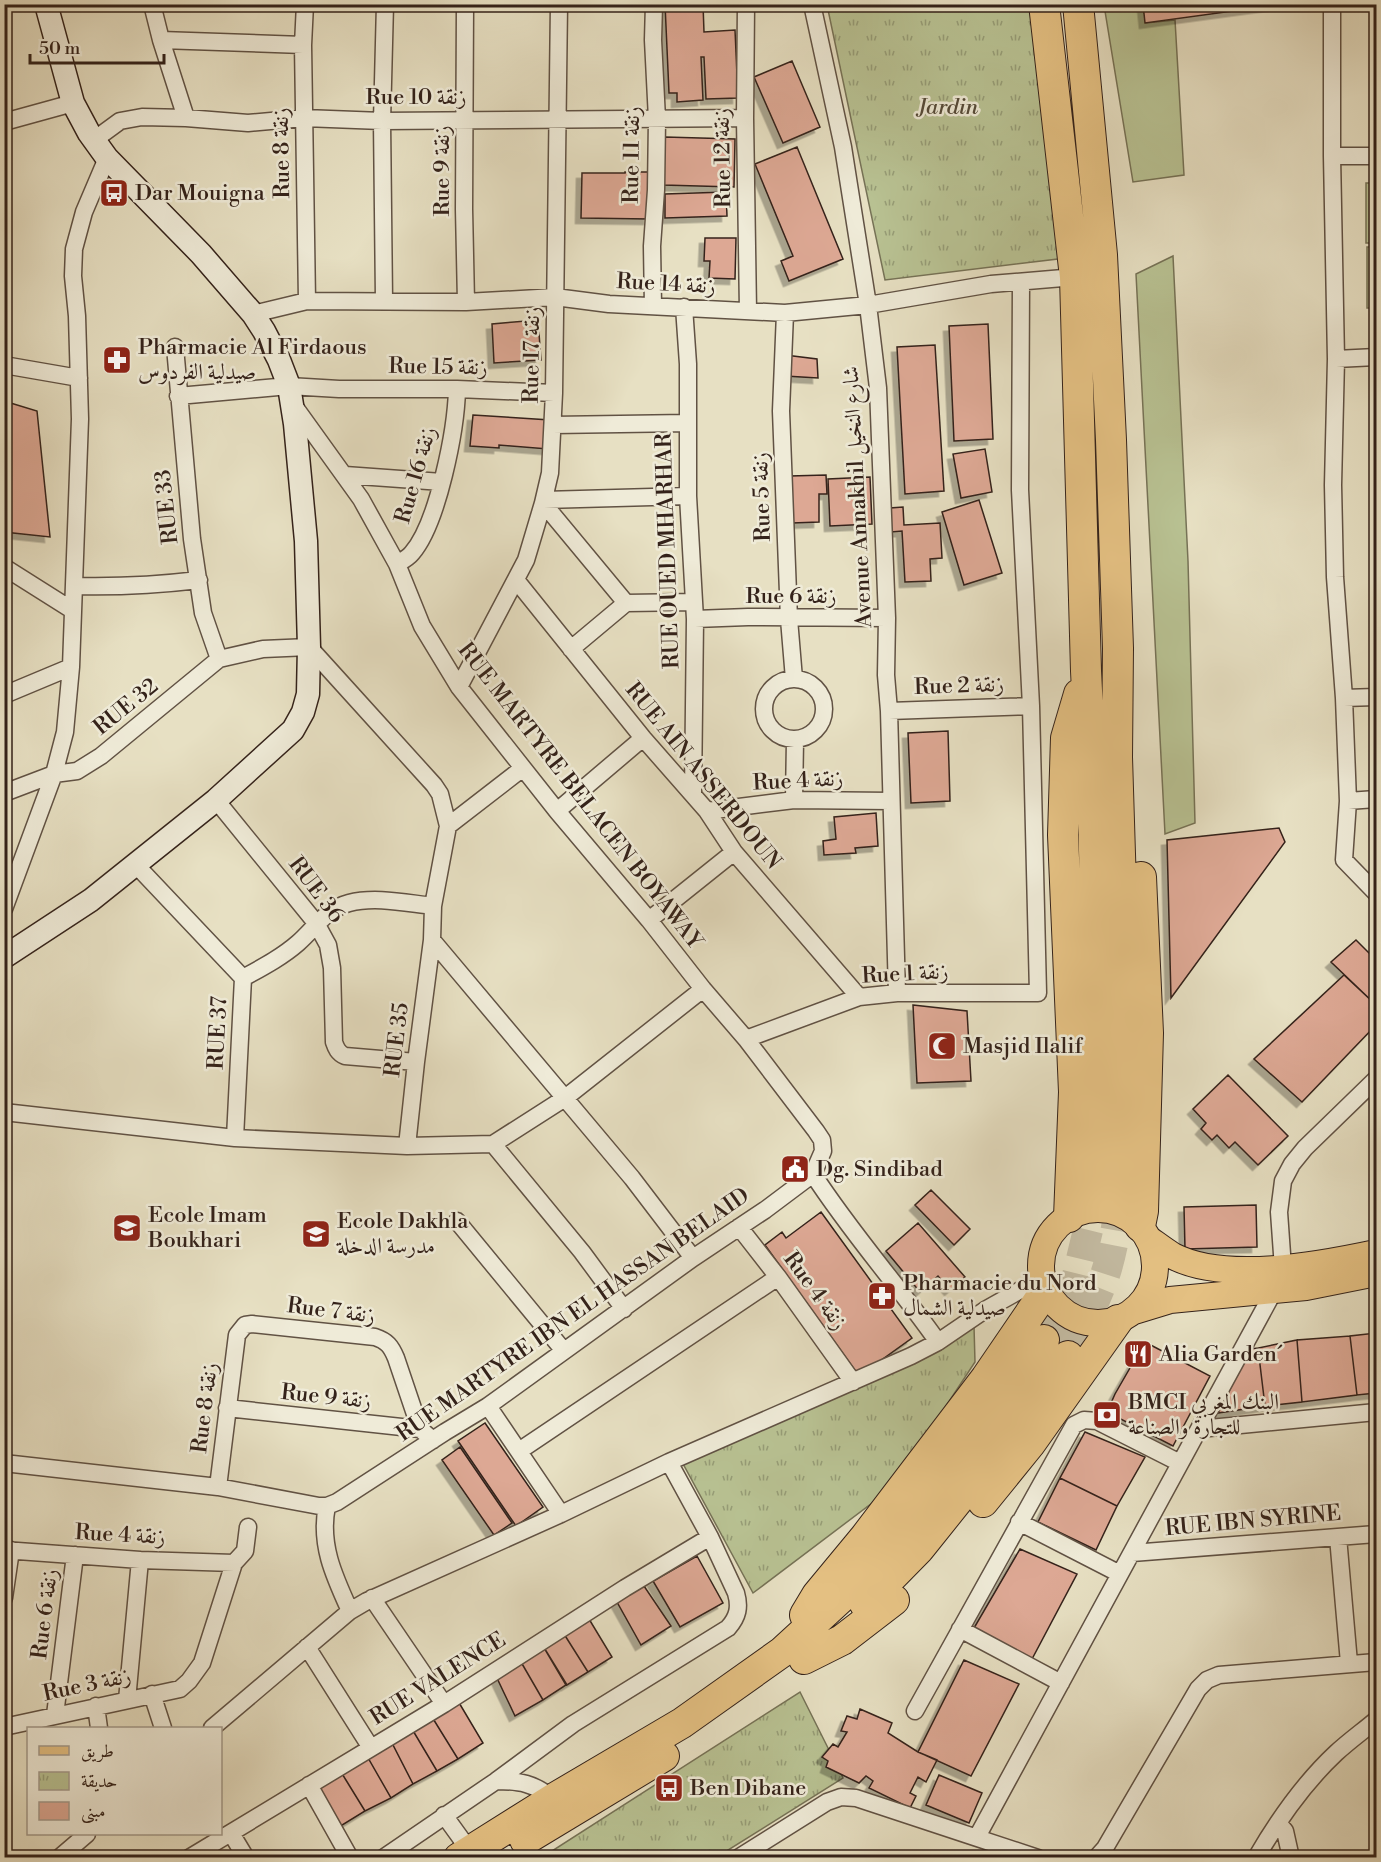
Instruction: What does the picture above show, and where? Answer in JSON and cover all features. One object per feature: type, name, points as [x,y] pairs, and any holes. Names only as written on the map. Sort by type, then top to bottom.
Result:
[{"type":"highway","points":[[1044,4],[1076,277],[1101,1129],[1110,1192],[1126,1048],[1117,757],[1118,648],[1102,255],[1078,4]]},
{"type":"highway","points":[[1118,648],[1135,714],[1149,1033],[1143,1212],[1145,1233]]},
{"type":"highway","points":[[1069,1216],[1074,1092],[1063,835],[1066,738],[1086,671]]},
{"type":"highway","points":[[793,1655],[817,1595],[872,1528],[986,1378],[1044,1284]]},
{"type":"highway","points":[[475,1855],[553,1799],[793,1655],[843,1640],[891,1602],[927,1571],[1030,1444],[1126,1315]]},
{"type":"highway","points":[[475,1855],[694,1738],[793,1655],[880,1591],[919,1549],[970,1486],[1056,1348]]},
{"type":"main road","points":[[1377,1253],[1279,1279],[1170,1300],[1101,1323],[1084,1322],[1068,1315],[1055,1304],[1044,1284],[1041,1260],[1045,1243],[1055,1228],[1069,1216],[1087,1210],[1106,1209],[1124,1215],[1173,1256],[1207,1267],[1244,1270],[1279,1279],[1306,1287],[1377,1273]]},
{"type":"main road","points":[[1126,1315],[1145,1299],[1152,1286],[1156,1270],[1155,1255],[1145,1233]]},
{"type":"street","points":[[4,957],[45,932],[136,865],[216,800],[293,730],[303,712],[308,694],[306,541],[295,424],[290,394],[279,360],[253,314],[201,254],[101,149],[73,103],[46,4]]},
{"type":"street","points":[[152,4],[186,118]]},
{"type":"street","name":"Rue 8 زنقة","points":[[305,4],[303,45],[307,301]]},
{"type":"street","points":[[384,300],[382,120],[385,4]]},
{"type":"street","name":"Rue 9 زنقة","points":[[465,4],[466,302]]},
{"type":"street","name":"Rue 17 زنقة","points":[[459,687],[526,560],[550,472],[554,393],[559,4]]},
{"type":"street","name":"Rue 11 زنقة","points":[[654,4],[653,40],[657,119],[652,246],[654,306]]},
{"type":"street","name":"Rue 12 زنقة","points":[[746,4],[748,311]]},
{"type":"street","name":"Avenue Annakhil شارع النخيل","points":[[812,4],[843,147],[868,305],[878,388],[897,993]]},
{"type":"street","points":[[1332,4],[1336,359],[1335,566],[1348,801],[1344,860],[1377,893]]},
{"type":"street","points":[[161,40],[303,45]]},
{"type":"street","points":[[4,122],[73,103]]},
{"type":"street","name":"Rue 10 زنقة","points":[[101,149],[120,121],[142,117],[248,123],[304,118],[382,120],[745,118]]},
{"type":"street","points":[[4,909],[54,774],[65,732],[75,586],[80,419],[73,276],[74,249],[101,149]]},
{"type":"street","points":[[1332,156],[1377,156]]},
{"type":"street","name":"Rue 14 زنقة","points":[[253,314],[307,301],[466,302],[555,297],[609,304],[785,314],[868,305],[992,284],[1076,277]]},
{"type":"street","points":[[1021,282],[1020,489],[1031,706]]},
{"type":"street","name":"RUE OUED MHARHAR","points":[[684,307],[688,364],[688,496],[695,619],[693,794]]},
{"type":"street","name":"Rue 5 زنقة","points":[[785,314],[781,411],[789,619],[794,679]]},
{"type":"street","name":"RUE 33","points":[[175,347],[192,539],[203,613],[219,659]]},
{"type":"street","points":[[1336,359],[1377,357]]},
{"type":"street","points":[[4,365],[79,378]]},
{"type":"street","name":"Rue 15 زنقة","points":[[178,396],[290,394],[339,390],[457,389],[554,393]]},
{"type":"street","name":"Rue 16 زنقة","points":[[397,564],[411,554],[423,536],[436,503],[456,410],[457,389]]},
{"type":"street","name":"RUE MARTYRE BELACEN BOYAWAY","points":[[290,394],[377,525],[397,564],[422,626],[459,687],[557,811],[746,1039],[822,1140],[823,1151],[813,1174]]},
{"type":"street","points":[[553,425],[687,423]]},
{"type":"street","points":[[345,476],[442,482]]},
{"type":"street","points":[[543,501],[688,496]]},
{"type":"street","points":[[543,501],[626,603]]},
{"type":"street","points":[[4,567],[72,610]]},
{"type":"street","points":[[75,586],[150,585],[199,580]]},
{"type":"street","name":"RUE AIN ASSERDOUN","points":[[516,580],[643,738],[693,794],[734,852],[859,997]]},
{"type":"street","points":[[571,649],[626,603],[694,602]]},
{"type":"street","name":"Rue 6 زنقة","points":[[695,619],[887,618]]},
{"type":"street","points":[[219,659],[263,649],[309,647]]},
{"type":"street","points":[[309,647],[434,785],[440,794],[448,826],[523,768]]},
{"type":"street","name":"RUE 32","points":[[54,774],[77,771],[100,756],[219,659]]},
{"type":"street","points":[[4,695],[71,667]]},
{"type":"street","points":[[794,679],[812,685],[819,691],[825,709],[819,727],[813,734],[795,740],[777,735],[770,728],[764,710],[765,701],[776,685],[794,679]]},
{"type":"street","points":[[1344,698],[1377,697]]},
{"type":"street","name":"Rue 2 زنقة","points":[[889,711],[1031,706]]},
{"type":"street","name":"Rue 1 زنقة","points":[[746,1039],[859,997],[897,993],[1038,993],[1031,706]]},
{"type":"street","points":[[557,811],[643,738]]},
{"type":"street","points":[[794,800],[795,740]]},
{"type":"street","points":[[4,793],[54,774]]},
{"type":"street","points":[[1348,801],[1377,799]]},
{"type":"street","name":"RUE 36","points":[[216,800],[316,923],[328,945],[332,968],[334,1042],[340,1054],[416,1062]]},
{"type":"street","name":"Rue 4 زنقة","points":[[707,812],[794,800],[891,801]]},
{"type":"street","name":"RUE 35","points":[[407,1146],[432,940],[433,906],[448,826]]},
{"type":"street","points":[[649,920],[734,852]]},
{"type":"street","name":"RUE 37","points":[[136,865],[243,978],[235,1138]]},
{"type":"street","points":[[243,978],[281,956],[300,941],[331,910],[349,903],[374,900],[433,906]]},
{"type":"street","points":[[432,940],[632,1178],[693,1258]]},
{"type":"street","points":[[4,1112],[235,1138],[407,1146],[492,1144],[565,1098],[703,989]]},
{"type":"street","points":[[977,1837],[1279,1279],[1279,1212],[1283,1181],[1292,1164],[1305,1148],[1377,1079]]},
{"type":"street","points":[[492,1144],[582,1251],[624,1309]]},
{"type":"street","points":[[813,1174],[831,1202],[913,1306],[938,1342]]},
{"type":"street","name":"RUE MARTYRE IBN EL HASSAN BELAID","points":[[327,1506],[351,1494],[427,1435],[488,1406],[813,1174]]},
{"type":"street","points":[[457,1221],[564,1351]]},
{"type":"street","name":"Rue 4 زنقة","points":[[739,1227],[854,1382]]},
{"type":"street","points":[[519,1451],[778,1277]]},
{"type":"street","points":[[213,1727],[350,1611],[372,1598],[561,1514],[669,1462],[911,1356],[938,1342],[985,1310],[1044,1284]]},
{"type":"street","name":"Rue 7 زنقة","points":[[237,1335],[245,1325],[252,1324],[375,1337],[384,1340],[392,1349],[427,1435]]},
{"type":"street","name":"Rue 8 زنقة","points":[[219,1487],[237,1335]]},
{"type":"street","points":[[488,1406],[561,1514]]},
{"type":"street","name":"Rue 9 زنقة","points":[[227,1408],[427,1435]]},
{"type":"street","points":[[1199,1429],[1377,1412]]},
{"type":"street","points":[[915,1711],[1074,1425],[1084,1419],[1097,1421],[1180,1463]]},
{"type":"street","points":[[383,1857],[496,1781],[573,1724],[728,1628],[734,1621],[739,1601],[736,1593],[710,1537],[669,1462]]},
{"type":"street","points":[[4,1463],[219,1487],[327,1506],[323,1527],[325,1542],[331,1566],[350,1611]]},
{"type":"street","points":[[1019,1522],[1120,1574]]},
{"type":"street","points":[[234,1563],[245,1551],[248,1527]]},
{"type":"street","name":"RUE IBN SYRINE","points":[[1132,1553],[1377,1534]]},
{"type":"street","name":"RUE VALENCE","points":[[189,1857],[444,1704],[710,1537]]},
{"type":"street","points":[[1338,1537],[1349,1663]]},
{"type":"street","points":[[4,1598],[8,1550]]},
{"type":"street","name":"Rue 4 زنقة","points":[[8,1550],[140,1560],[234,1563]]},
{"type":"street","name":"Rue 6 زنقة","points":[[55,1715],[75,1555]]},
{"type":"street","points":[[127,1700],[140,1560]]},
{"type":"street","name":"Rue 3 زنقة","points":[[4,1727],[180,1689],[202,1663],[234,1563]]},
{"type":"street","points":[[372,1598],[444,1704]]},
{"type":"street","points":[[960,1629],[1061,1683]]},
{"type":"street","points":[[307,1647],[371,1748]]},
{"type":"street","points":[[1096,1857],[1106,1848],[1198,1689],[1207,1680],[1219,1675],[1377,1662]]},
{"type":"street","points":[[152,1694],[163,1727]]},
{"type":"street","points":[[96,1706],[99,1727]]},
{"type":"street","points":[[1256,1857],[1291,1803],[1337,1752],[1377,1720]]},
{"type":"street","points":[[496,1781],[531,1785],[553,1799]]},
{"type":"street","points":[[309,1785],[350,1857]]},
{"type":"street","points":[[738,1857],[827,1802],[842,1797],[856,1798],[1038,1857]]},
{"type":"street","points":[[444,1815],[475,1855]]},
{"type":"street","points":[[1278,1823],[1285,1832],[1292,1857]]},
{"type":"street","points":[[231,1833],[246,1857]]},
{"type":"street","points":[[59,1857],[85,1835]]},
{"type":"green space","name":"Jardin","points":[[827,5],[1032,5],[1066,258],[885,280]]},
{"type":"green space","points":[[1104,5],[1143,5],[1146,23],[1175,20],[1184,175],[1133,182]]},
{"type":"green space","points":[[1366,183],[1376,183],[1376,243],[1366,243]]},
{"type":"green space","points":[[1367,247],[1376,247],[1376,308],[1367,308]]},
{"type":"green space","points":[[1173,256],[1188,561],[1195,823],[1165,834],[1136,274]]},
{"type":"green space","points":[[974,1326],[975,1362],[892,1488],[753,1593],[681,1460]]},
{"type":"green space","points":[[800,1692],[843,1778],[717,1857],[541,1858]]},
{"type":"building","points":[[665,4],[703,4],[704,32],[735,30],[738,98],[706,99],[704,57],[701,57],[703,100],[677,102],[677,93],[669,93]]},
{"type":"building","points":[[1143,4],[1285,4],[1145,23]]},
{"type":"building","points":[[792,61],[820,127],[783,143],[754,77]]},
{"type":"building","points":[[665,137],[735,139],[734,187],[663,185]]},
{"type":"building","points":[[797,147],[843,259],[789,281],[781,261],[793,256],[755,164]]},
{"type":"building","points":[[650,172],[649,219],[581,218],[582,173]]},
{"type":"building","points":[[726,192],[727,216],[665,218],[665,194]]},
{"type":"building","points":[[705,238],[736,238],[735,279],[709,278],[710,261],[704,261]]},
{"type":"building","points":[[538,320],[541,360],[494,363],[492,324]]},
{"type":"building","points":[[988,324],[993,439],[954,441],[949,326]]},
{"type":"building","points":[[935,345],[944,491],[905,494],[897,347]]},
{"type":"building","points":[[785,355],[817,359],[818,378],[785,376]]},
{"type":"building","points":[[4,401],[37,411],[50,537],[4,532]]},
{"type":"building","points":[[473,415],[550,420],[548,449],[499,445],[499,448],[470,446]]},
{"type":"building","points":[[985,449],[992,492],[961,498],[953,454]]},
{"type":"building","points":[[826,475],[827,494],[819,494],[819,522],[792,523],[790,476]]},
{"type":"building","points":[[870,477],[872,524],[830,526],[828,479]]},
{"type":"building","points":[[979,500],[1002,573],[964,585],[942,512]]},
{"type":"building","points":[[903,507],[904,525],[940,523],[942,558],[930,559],[931,581],[905,582],[902,531],[891,532],[890,508]]},
{"type":"building","points":[[948,731],[950,801],[911,803],[908,733]]},
{"type":"building","points":[[876,813],[878,846],[855,848],[856,853],[824,855],[823,841],[836,839],[834,817]]},
{"type":"building","points":[[1279,828],[1285,842],[1171,998],[1167,840]]},
{"type":"building","points":[[1356,940],[1376,960],[1375,1004],[1331,962]]},
{"type":"building","points":[[1344,975],[1376,1005],[1376,1025],[1302,1102],[1254,1059]]},
{"type":"building","name":"Masjid Ilalif","points":[[913,1005],[967,1011],[971,1081],[917,1083]]},
{"type":"building","points":[[1228,1075],[1288,1136],[1258,1165],[1235,1142],[1229,1148],[1217,1135],[1212,1140],[1201,1129],[1206,1123],[1193,1109]]},
{"type":"building","points":[[931,1190],[970,1229],[954,1245],[915,1205]]},
{"type":"building","points":[[1256,1205],[1257,1247],[1185,1249],[1184,1207]]},
{"type":"building","points":[[821,1212],[912,1338],[859,1376],[765,1245],[782,1232],[786,1238]]},
{"type":"building","points":[[918,1223],[965,1277],[950,1290],[938,1276],[920,1292],[886,1251]]},
{"type":"building","points":[[1376,1333],[1376,1393],[1357,1395],[1350,1336]]},
{"type":"building","points":[[1350,1336],[1357,1395],[1302,1402],[1297,1340]]},
{"type":"building","points":[[1297,1340],[1302,1402],[1265,1406],[1258,1348]]},
{"type":"building","points":[[1143,1341],[1210,1376],[1173,1446],[1107,1412]]},
{"type":"building","points":[[1258,1348],[1265,1406],[1218,1413],[1250,1349]]},
{"type":"building","points":[[485,1423],[543,1507],[516,1526],[458,1441]]},
{"type":"building","points":[[1085,1432],[1145,1457],[1117,1506],[1060,1478]]},
{"type":"building","points":[[460,1447],[512,1523],[494,1535],[442,1460]]},
{"type":"building","points":[[1060,1478],[1117,1506],[1096,1550],[1038,1522]]},
{"type":"building","points":[[1020,1549],[1077,1574],[1032,1659],[974,1628]]},
{"type":"building","points":[[697,1556],[723,1603],[680,1627],[653,1581]]},
{"type":"building","points":[[644,1586],[671,1626],[641,1645],[617,1602]]},
{"type":"building","points":[[589,1619],[612,1657],[588,1672],[564,1634]]},
{"type":"building","points":[[564,1634],[588,1672],[567,1685],[543,1646]]},
{"type":"building","points":[[543,1646],[566,1685],[543,1700],[521,1662]]},
{"type":"building","points":[[964,1660],[1019,1684],[971,1776],[918,1752]]},
{"type":"building","points":[[521,1662],[543,1700],[515,1716],[496,1676]]},
{"type":"building","points":[[458,1701],[483,1743],[458,1759],[432,1717]]},
{"type":"building","points":[[860,1709],[892,1723],[888,1733],[918,1752],[937,1760],[926,1782],[918,1777],[910,1793],[916,1796],[910,1808],[869,1788],[873,1781],[866,1776],[859,1783],[826,1767],[828,1761],[822,1757],[833,1744],[838,1747],[847,1732],[841,1731],[847,1716],[857,1719]]},
{"type":"building","points":[[432,1717],[458,1759],[437,1771],[412,1729]]},
{"type":"building","points":[[412,1729],[437,1771],[413,1784],[391,1741]]},
{"type":"building","points":[[391,1741],[413,1784],[391,1798],[367,1756]]},
{"type":"building","points":[[367,1756],[391,1798],[365,1811],[341,1772]]},
{"type":"building","points":[[341,1772],[365,1811],[339,1827],[315,1787]]},
{"type":"building","points":[[939,1775],[982,1793],[969,1823],[926,1805]]},
{"type":"tunnel","points":[[1068,1356],[1105,1275],[1122,1191]]},
{"type":"tunnel","points":[[1044,1340],[1067,1304],[1074,1288],[1097,1193]]},
{"type":"place","name":"Dar Mouigna","points":[[114,193]]},
{"type":"place","name":"Pharmacie Al Firdaous صيدلية الفردوس","points":[[117,360]]},
{"type":"place","name":"Masjid Ilalif","points":[[942,1046]]},
{"type":"place","name":"Dg. Sindibad","points":[[795,1169]]},
{"type":"place","name":"Ecole Imam Boukhari","points":[[127,1228]]},
{"type":"place","name":"Ecole Dakhla مدرسة الدخلة","points":[[316,1234]]},
{"type":"place","name":"Pharmacie du Nord صيدلية الشمال","points":[[882,1296]]},
{"type":"place","name":"Alia Garden´","points":[[1138,1354]]},
{"type":"place","name":"BMCI البنك المغربي للتجارة والصناعة","points":[[1107,1415]]},
{"type":"place","name":"Ben Dibane","points":[[669,1788]]}]
